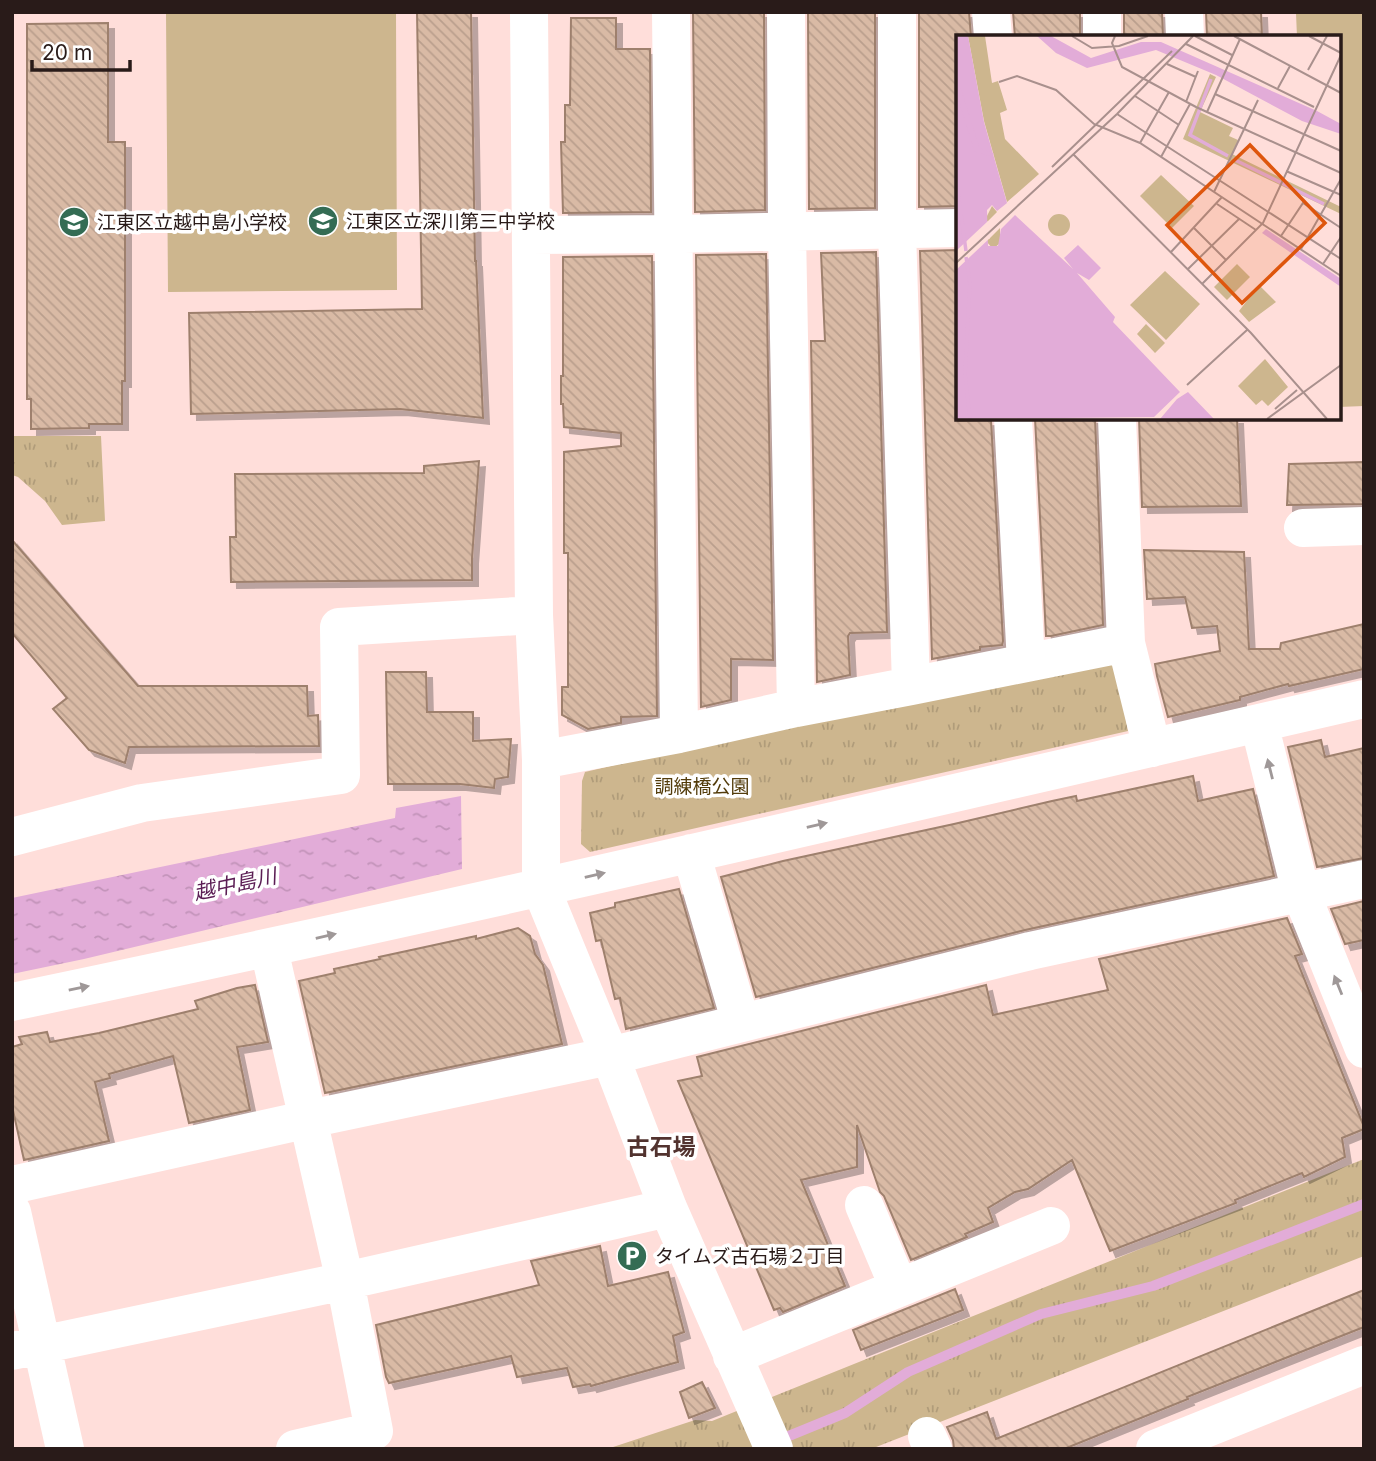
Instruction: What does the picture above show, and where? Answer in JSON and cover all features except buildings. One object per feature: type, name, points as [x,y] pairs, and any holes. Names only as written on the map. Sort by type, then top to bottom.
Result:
[{"type":"street","points":[[529,12],[534,615],[541,760],[541,888],[610,1056],[668,1208],[774,1449]]},
{"type":"street","points":[[671,12],[679,734]]},
{"type":"street","points":[[786,12],[787,232],[796,708]]},
{"type":"street","points":[[897,12],[897,230],[911,687]]},
{"type":"street","points":[[991,12],[993,35]]},
{"type":"street","points":[[1102,12],[1102,35]]},
{"type":"street","points":[[1184,12],[1185,35]]},
{"type":"street","points":[[531,235],[956,228]]},
{"type":"street","points":[[1013,420],[1026,663]]},
{"type":"street","points":[[1117,420],[1126,643],[1152,748]]},
{"type":"street","points":[[1303,528],[1364,526]]},
{"type":"street","points":[[12,837],[142,803],[341,775],[339,627],[534,615]]},
{"type":"street","points":[[541,760],[1126,643]]},
{"type":"street","points":[[12,1002],[269,949],[1364,699]]},
{"type":"street","points":[[1259,723],[1301,893],[1364,1049]]},
{"type":"street","points":[[691,853],[741,1023]]},
{"type":"street","points":[[12,1185],[610,1056],[1030,951],[1364,879]]},
{"type":"street","points":[[269,949],[345,1281],[374,1431],[295,1449]]},
{"type":"street","points":[[864,1205],[898,1288]]},
{"type":"street","points":[[27,1348],[345,1281],[668,1208]]},
{"type":"street","points":[[12,1212],[27,1348],[65,1449]]},
{"type":"street","points":[[739,1372],[898,1288],[1051,1226]]},
{"type":"street","points":[[1155,1449],[1364,1365]]},
{"type":"green space","points":[[166,12],[396,12],[397,290],[168,292]]},
{"type":"green space","points":[[1296,13],[1364,13],[1364,406],[1341,407],[1341,35],[1297,35]]},
{"type":"green space","points":[[12,436],[101,436],[105,521],[62,525],[45,501],[18,477],[12,475]]},
{"type":"green space","name":"調練橋公園","points":[[1116,662],[1128,731],[590,852],[581,844],[582,781],[585,772],[713,742]]},
{"type":"green space","points":[[1364,1159],[1364,1256],[871,1449],[607,1449],[695,1420],[712,1421]]},
{"type":"water","name":"越中島川","points":[[461,796],[462,869],[12,974],[12,898],[395,818],[396,808]]},
{"type":"waterway","points":[[779,1440],[845,1413],[908,1372],[1041,1314],[1153,1286],[1364,1204]]},
{"type":"place","name":"江東区立深川第三中学校","points":[[323,221]]},
{"type":"place","name":"江東区立越中島小学校","points":[[74,222]]},
{"type":"place","name":"タイムズ古石場２丁目","points":[[632,1256]]},
{"type":"district","name":"古石場","points":[[661,1147]]}]
